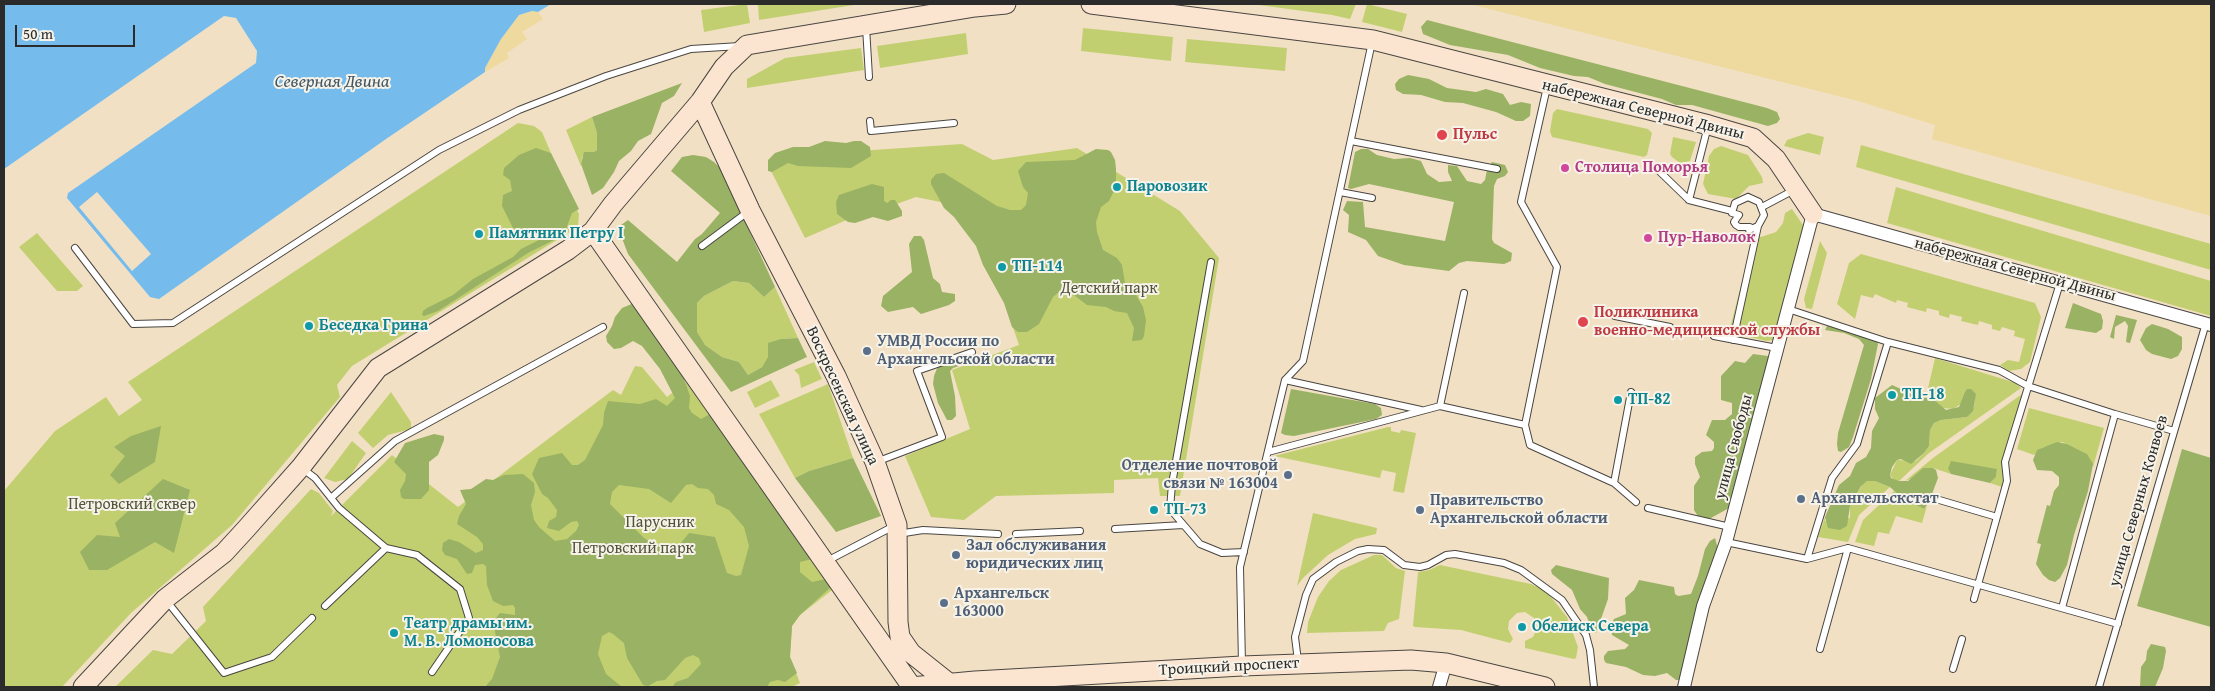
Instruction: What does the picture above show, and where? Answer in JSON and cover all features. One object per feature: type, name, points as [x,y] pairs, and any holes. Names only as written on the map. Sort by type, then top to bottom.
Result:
[{"type":"street","points":[[83,687],[165,599],[224,552],[301,467],[378,368],[568,250],[593,231],[700,102],[724,67],[747,45],[975,7],[1006,4]]},
{"type":"street","name":"набережная Северной Двины","points":[[1091,4],[1372,40],[1547,86],[1709,125],[1753,138],[1776,159],[1813,214],[2208,324]]},
{"type":"street","name":"Воскресенская улица","points":[[700,102],[750,210],[836,376],[875,462],[897,529],[898,622],[900,637],[911,653],[951,686]]},
{"type":"street","name":"улица Свободы","points":[[1684,687],[1703,606],[1726,542],[1813,214]]},
{"type":"street","points":[[593,231],[912,687]]},
{"type":"street","name":"Троицкий проспект","points":[[912,687],[1242,666],[1411,660],[1446,662],[1545,687]]},
{"type":"street","points":[[1439,687],[1446,662]]},
{"type":"lane","points":[[866,26],[869,77]]},
{"type":"lane","points":[[1242,666],[1240,567],[1285,380],[1303,361],[1372,40]]},
{"type":"lane","points":[[75,248],[133,324],[173,323],[439,150],[519,110],[606,76],[691,50],[747,45]]},
{"type":"lane","points":[[1547,86],[1521,202],[1557,267],[1525,425],[1530,445],[1614,482],[1636,502]]},
{"type":"lane","points":[[870,121],[871,131],[954,123]]},
{"type":"lane","points":[[1689,200],[1709,125]]},
{"type":"lane","points":[[1351,140],[1497,169]]},
{"type":"lane","points":[[1658,170],[1689,200],[1732,210],[1732,213],[1738,215],[1734,222],[1739,227],[1750,227],[1749,230],[1758,226]]},
{"type":"lane","points":[[1762,207],[1795,189]]},
{"type":"lane","points":[[1340,192],[1372,198]]},
{"type":"lane","points":[[1732,210],[1735,203],[1743,198],[1753,198],[1762,207],[1763,218],[1758,226],[1733,340]]},
{"type":"lane","points":[[702,246],[750,210]]},
{"type":"lane","points":[[1211,262],[1171,490],[1170,509],[1200,544],[1222,553],[1244,552]]},
{"type":"lane","points":[[1974,599],[2007,481],[2005,462],[2060,283]]},
{"type":"lane","points":[[1440,406],[1464,293]]},
{"type":"lane","points":[[1788,310],[1888,342],[1999,370],[2028,386],[2174,431]]},
{"type":"lane","points":[[1615,316],[1670,327]]},
{"type":"lane","name":"улица Северных Конвоев","points":[[2099,687],[2174,431],[2208,324]]},
{"type":"lane","points":[[331,498],[395,441],[603,328]]},
{"type":"lane","points":[[1714,336],[1777,348]]},
{"type":"lane","points":[[1807,558],[1832,478],[1857,444],[1888,342]]},
{"type":"lane","points":[[875,462],[942,437],[917,371],[972,352]]},
{"type":"lane","points":[[1285,380],[1422,410]]},
{"type":"lane","points":[[1614,482],[1632,392]]},
{"type":"lane","points":[[1268,452],[1440,406],[1525,425]]},
{"type":"lane","points":[[2062,608],[2115,414]]},
{"type":"lane","points":[[301,467],[315,478],[331,498],[386,548],[417,555],[460,589],[470,618],[432,672]]},
{"type":"lane","points":[[1936,499],[1997,517]]},
{"type":"lane","points":[[1648,508],[1730,526]]},
{"type":"lane","points":[[1115,529],[1183,525]]},
{"type":"lane","points":[[825,563],[897,529],[998,534]]},
{"type":"lane","points":[[1016,534],[1080,531]]},
{"type":"lane","points":[[1726,542],[1807,558],[1848,548],[2118,624]]},
{"type":"lane","points":[[325,606],[386,548]]},
{"type":"lane","points":[[1820,649],[1848,548]]},
{"type":"lane","points":[[1298,664],[1295,637],[1306,595],[1313,579],[1336,562],[1358,551],[1368,549],[1384,550],[1404,565],[1420,567],[1428,565],[1446,555],[1455,554],[1504,563],[1521,570],[1562,600],[1586,636],[1590,650],[1594,687]]},
{"type":"lane","points":[[165,599],[224,673],[272,657],[312,618]]},
{"type":"lane","points":[[1953,669],[1962,639]]},
{"type":"green space","points":[[747,4],[750,23],[704,32],[701,10]]},
{"type":"green space","points":[[758,4],[854,4],[854,5],[759,20]]},
{"type":"green space","points":[[1252,4],[1356,4],[1350,19]]},
{"type":"green space","points":[[1367,4],[1407,14],[1402,32],[1362,22]]},
{"type":"green space","points":[[1427,20],[1767,108],[1777,112],[1780,119],[1777,123],[1768,126],[1692,105],[1676,105],[1662,99],[1605,84],[1588,77],[1574,76],[1540,68],[1508,55],[1450,45],[1423,34],[1421,27]]},
{"type":"green space","points":[[1083,28],[1173,37],[1171,61],[1081,51]]},
{"type":"green space","points":[[966,33],[968,54],[880,68],[877,46]]},
{"type":"green space","points":[[1187,39],[1287,48],[1285,71],[1185,62]]},
{"type":"green space","points":[[861,48],[864,70],[747,88],[747,79],[785,58]]},
{"type":"green space","points":[[1408,75],[1429,79],[1447,88],[1476,92],[1486,89],[1503,94],[1510,105],[1521,102],[1531,104],[1530,116],[1523,121],[1516,121],[1496,112],[1463,103],[1445,102],[1421,95],[1403,94],[1396,90],[1395,84],[1399,79]]},
{"type":"green space","points":[[682,83],[674,96],[662,103],[651,134],[638,141],[631,151],[619,161],[603,188],[592,195],[581,164],[584,152],[594,152],[597,150],[597,133],[592,117]]},
{"type":"green space","points":[[1557,109],[1648,129],[1652,133],[1647,155],[1644,157],[1552,137],[1550,131],[1553,113]]},
{"type":"green space","points":[[592,117],[597,133],[597,150],[587,152],[582,157],[581,166],[566,130]]},
{"type":"green space","name":"Петровский сквер","points":[[518,123],[534,126],[542,132],[551,153],[547,152],[579,214],[578,227],[352,366],[337,385],[340,397],[232,525],[131,613],[62,687],[4,687],[4,491],[55,431],[106,397],[119,416],[142,400],[128,382]]},
{"type":"green space","points":[[1808,133],[1824,137],[1820,155],[1784,146],[1787,140]]},
{"type":"green space","points":[[1673,137],[1696,142],[1690,161],[1680,163],[1672,157],[1670,154]]},
{"type":"green space","points":[[825,141],[846,143],[861,141],[870,147],[871,156],[851,168],[798,166],[788,163],[772,172],[768,171],[768,160],[775,153],[793,147],[809,147]]},
{"type":"green space","name":"Детский парк","points":[[962,144],[993,160],[1077,148],[1180,211],[1219,258],[1180,496],[1160,496],[1158,478],[1114,480],[1114,493],[996,496],[964,520],[931,517],[905,456],[970,429],[952,370],[1019,345],[996,278],[965,207],[916,197],[849,219],[805,238],[769,167],[799,155]]},
{"type":"green space","points":[[1861,145],[2211,244],[2211,270],[1856,167]]},
{"type":"green space","points":[[1721,146],[1748,155],[1762,177],[1763,183],[1749,186],[1736,199],[1708,194],[1703,184],[1709,156],[1714,149]]},
{"type":"green space","points":[[536,148],[551,153],[579,209],[572,213],[566,229],[556,239],[528,253],[438,311],[422,315],[423,311],[427,308],[453,295],[473,279],[539,240],[540,235],[537,232],[513,228],[502,206],[503,195],[512,191],[510,180],[503,175],[504,168],[519,155]]},
{"type":"green space","points":[[1096,149],[1111,152],[1115,160],[1116,169],[1116,183],[1113,193],[1109,201],[1101,207],[1096,222],[1097,232],[1103,250],[1117,258],[1122,265],[1126,289],[1136,295],[1143,307],[1146,320],[1144,336],[1142,340],[1132,341],[1134,328],[1127,313],[1114,311],[1106,307],[1087,305],[1070,292],[1060,291],[1053,297],[1039,324],[1027,332],[1018,332],[1012,327],[1004,303],[983,265],[976,246],[954,217],[944,208],[931,184],[931,180],[936,174],[944,173],[997,206],[1010,210],[1021,210],[1026,205],[1028,193],[1023,187],[1018,171],[1026,162],[1075,160]]},
{"type":"green space","points":[[1361,149],[1368,149],[1377,155],[1394,159],[1410,158],[1421,161],[1427,174],[1439,182],[1452,181],[1448,172],[1448,165],[1457,166],[1467,181],[1481,184],[1485,180],[1487,170],[1492,162],[1505,165],[1508,172],[1505,176],[1497,179],[1494,186],[1492,239],[1494,243],[1512,253],[1511,261],[1504,264],[1467,261],[1459,263],[1449,271],[1404,265],[1378,256],[1366,240],[1348,232],[1349,215],[1343,210],[1347,201],[1363,202],[1365,227],[1445,241],[1454,202],[1369,184],[1351,189],[1348,188],[1355,152]]},
{"type":"green space","points":[[693,155],[706,157],[721,169],[775,287],[764,297],[749,283],[733,281],[704,296],[697,303],[697,332],[705,345],[722,357],[739,362],[748,375],[762,367],[768,357],[768,343],[781,339],[798,338],[807,357],[731,392],[628,254],[620,233],[621,225],[628,220],[677,262],[695,239],[702,234],[720,213],[671,171],[682,157]]},
{"type":"green space","points":[[872,184],[884,187],[884,201],[887,203],[895,200],[902,211],[902,216],[888,221],[873,217],[855,223],[848,222],[837,214],[836,202],[839,195]]},
{"type":"green space","points":[[1896,187],[2211,281],[2211,316],[1887,223]]},
{"type":"green space","points":[[1792,209],[1803,225],[1803,231],[1774,340],[1766,341],[1729,332],[1754,235],[1761,237],[1776,232],[1783,223],[1785,213]]},
{"type":"green space","points":[[37,233],[83,286],[77,291],[57,291],[19,247]]},
{"type":"green space","points":[[914,236],[921,236],[924,240],[933,278],[940,284],[942,292],[955,294],[955,301],[949,305],[921,314],[913,307],[888,312],[881,306],[883,296],[912,272],[909,244]]},
{"type":"green space","points":[[1820,241],[1827,253],[1812,309],[1806,308],[1804,299]]},
{"type":"green space","points":[[1861,254],[2035,303],[2041,317],[2030,362],[2021,369],[2009,371],[2000,365],[2008,360],[2019,362],[2025,339],[2014,336],[2015,331],[2002,327],[2000,331],[1992,329],[1992,325],[1979,321],[1978,325],[1961,321],[1962,317],[1950,314],[1949,318],[1939,315],[1939,311],[1927,308],[1926,312],[1907,307],[1908,303],[1897,300],[1896,303],[1875,294],[1873,298],[1861,295],[1855,319],[1837,304],[1849,263]]},
{"type":"green space","points":[[733,281],[749,283],[764,297],[775,287],[798,338],[781,339],[762,367],[748,375],[739,362],[722,357],[705,345],[696,332],[697,303],[704,296]]},
{"type":"green space","points":[[634,303],[683,376],[690,396],[689,408],[692,413],[701,419],[710,414],[753,475],[758,486],[769,488],[812,559],[800,562],[800,572],[812,582],[826,579],[832,586],[800,615],[792,626],[790,657],[797,673],[785,682],[778,680],[770,682],[767,687],[672,687],[676,682],[688,678],[701,664],[699,658],[693,655],[685,658],[665,680],[657,681],[648,686],[643,685],[627,658],[624,643],[609,632],[602,636],[598,654],[606,674],[622,687],[485,687],[492,679],[500,657],[494,626],[496,618],[500,613],[515,615],[515,608],[513,605],[503,606],[493,601],[487,585],[486,566],[483,564],[475,565],[472,573],[467,574],[457,559],[445,555],[442,550],[443,543],[449,539],[459,542],[476,553],[483,550],[483,544],[477,537],[457,524],[466,504],[460,490],[471,489],[486,479],[493,480],[504,475],[523,474],[534,483],[535,492],[531,505],[534,520],[539,527],[555,541],[567,539],[576,531],[579,525],[577,521],[571,522],[559,531],[547,528],[549,521],[556,517],[557,510],[548,498],[542,494],[532,474],[539,458],[562,453],[572,465],[578,465],[585,460],[603,425],[608,401],[640,404],[656,399],[667,406],[675,398],[660,369],[642,346],[633,341],[621,348],[614,349],[607,342],[606,336],[615,317],[622,308]],"holes":[[[692,484],[698,488],[708,489],[714,495],[716,504],[729,510],[744,527],[749,546],[741,575],[736,576],[727,573],[715,537],[689,533],[680,544],[673,548],[655,545],[644,538],[610,504],[612,492],[619,485],[649,489],[671,503],[686,485]]]},
{"type":"green space","points":[[2073,303],[2101,314],[2103,321],[2102,329],[2096,333],[2065,328]]},
{"type":"green space","points":[[2116,315],[2137,320],[2130,343],[2126,342],[2128,326],[2125,321],[2115,327],[2114,339],[2110,337]]},
{"type":"green space","points":[[1828,324],[1876,339],[1878,344],[1871,379],[1853,437],[1849,447],[1841,452],[1838,451],[1838,433],[1864,345],[1859,339],[1844,333],[1825,330]]},
{"type":"green space","points":[[2152,324],[2168,329],[2182,337],[2182,349],[2178,356],[2171,359],[2152,354],[2146,350],[2140,340],[2146,328]]},
{"type":"green space","points":[[1753,354],[1768,356],[1768,360],[1729,508],[1711,518],[1699,518],[1694,510],[1694,486],[1700,477],[1695,464],[1695,457],[1702,452],[1712,451],[1714,448],[1714,442],[1706,435],[1712,420],[1725,420],[1732,414],[1732,403],[1721,400],[1721,376],[1735,361],[1745,363]]},
{"type":"green space","points":[[1935,358],[2016,383],[2021,388],[1929,453],[1899,481],[1894,480],[1890,475],[1897,460],[1916,461],[1929,446],[1930,430],[1934,423],[1941,420],[1967,417],[1974,407],[1975,398],[1967,389],[1961,404],[1953,409],[1943,408],[1932,398],[1926,397]]},
{"type":"green space","points":[[953,360],[959,366],[950,371],[955,396],[956,416],[952,420],[947,420],[938,403],[933,384],[938,366]]},
{"type":"green space","points":[[814,362],[822,379],[801,388],[799,375],[794,370]]},
{"type":"green space","name":"Петровский парк","points":[[635,366],[642,367],[667,397],[686,382],[832,590],[800,615],[792,626],[790,657],[800,683],[792,687],[115,687],[153,650],[172,654],[206,621],[203,607],[311,489],[319,493],[333,511],[331,516],[392,455],[458,507],[613,390],[621,395]]},
{"type":"green space","points":[[771,380],[780,396],[755,408],[747,392]]},
{"type":"green space","points":[[828,384],[853,458],[809,471],[795,478],[759,414]]},
{"type":"green space","points":[[1892,385],[1919,397],[1932,398],[1946,410],[1959,407],[1967,389],[1971,389],[1976,394],[1973,411],[1967,417],[1941,420],[1934,423],[1930,430],[1929,446],[1924,453],[1911,464],[1901,459],[1897,460],[1892,467],[1891,478],[1899,481],[1908,481],[1923,468],[1933,468],[1936,470],[1938,478],[1929,502],[1924,509],[1902,498],[1890,487],[1875,481],[1867,481],[1861,486],[1850,506],[1847,526],[1840,530],[1828,528],[1825,517],[1839,485],[1850,476],[1856,463],[1866,457],[1871,448],[1872,431],[1879,418],[1875,409],[1875,398]]},
{"type":"green space","points":[[1291,389],[1375,404],[1381,408],[1382,415],[1376,419],[1294,436],[1285,435],[1281,433]]},
{"type":"green space","points":[[391,392],[411,422],[411,429],[388,435],[373,448],[358,433]]},
{"type":"green space","points":[[2022,394],[2001,463],[2002,487],[1990,483],[1996,477],[1997,469],[1948,469],[1951,474],[1933,468],[1923,468],[1913,478],[1905,481],[1933,458]]},
{"type":"green space","points":[[2029,408],[2104,428],[2093,467],[2085,453],[2062,442],[2042,448],[2034,455],[2017,449]]},
{"type":"green space","points":[[161,426],[155,462],[119,484],[110,475],[125,456],[114,447],[131,436]]},
{"type":"green space","points":[[1391,427],[1391,431],[1400,433],[1401,430],[1416,433],[1404,493],[1393,491],[1396,473],[1382,470],[1380,478],[1274,456]]},
{"type":"green space","points":[[434,434],[444,436],[444,440],[438,455],[429,462],[429,490],[421,499],[404,499],[401,497],[400,490],[405,481],[406,474],[394,462],[405,443]]},
{"type":"green space","points":[[352,441],[366,453],[348,479],[335,482],[324,478]]},
{"type":"green space","points":[[2057,442],[2067,444],[2087,454],[2093,464],[2088,491],[2067,565],[2060,578],[2055,582],[2043,575],[2036,564],[2041,544],[2037,543],[2047,505],[2050,506],[2054,491],[2059,485],[2059,477],[2052,471],[2037,470],[2033,460],[2037,450]]},
{"type":"green space","points":[[2182,449],[2211,458],[2211,627],[2137,606]]},
{"type":"green space","points":[[853,458],[881,516],[836,532],[795,478],[809,471]]},
{"type":"green space","points":[[1951,461],[1997,469],[1996,477],[1990,483],[1951,474],[1948,469]]},
{"type":"green space","points":[[163,479],[190,490],[174,553],[155,542],[107,570],[89,570],[80,552],[97,535],[120,537],[115,523]]},
{"type":"green space","points":[[1875,481],[1890,487],[1859,515],[1848,542],[1818,537],[1825,517],[1825,521],[1850,518],[1850,506],[1863,483]]},
{"type":"green space","points":[[1894,491],[1902,498],[1924,509],[1927,506],[1922,523],[1896,516],[1889,534],[1878,532],[1874,546],[1855,542],[1863,520]]},
{"type":"green space","points":[[1313,513],[1377,528],[1376,534],[1355,539],[1328,555],[1297,586]]},
{"type":"green space","points":[[1715,538],[1718,549],[1680,680],[1676,680],[1667,673],[1655,676],[1643,675],[1626,667],[1606,663],[1604,656],[1608,651],[1625,649],[1629,645],[1612,635],[1611,624],[1614,619],[1626,614],[1625,598],[1634,590],[1639,580],[1674,587],[1675,594],[1678,596],[1691,594],[1705,549],[1710,541]]},
{"type":"green space","points":[[1374,555],[1382,555],[1396,568],[1405,571],[1399,619],[1388,623],[1384,631],[1307,633],[1308,622],[1318,597],[1329,581],[1341,570]]},
{"type":"green space","points":[[1440,565],[1531,584],[1542,589],[1567,617],[1578,647],[1576,658],[1525,648],[1525,641],[1533,637],[1537,628],[1534,618],[1525,612],[1517,613],[1509,621],[1508,629],[1513,639],[1510,643],[1461,630],[1413,626],[1418,572]]},
{"type":"green space","points":[[1556,565],[1609,578],[1608,599],[1596,633],[1593,633],[1587,617],[1580,609],[1572,590],[1552,574],[1551,570]]},
{"type":"green space","points":[[2151,644],[2165,647],[2163,668],[2155,687],[2140,687],[2141,667],[2146,660],[2147,651]]},
{"type":"sand","points":[[1469,4],[2211,4],[2211,216],[1932,139],[1935,125],[1858,101]]},
{"type":"sand","points":[[532,11],[538,12],[543,19],[522,32],[527,39],[507,53],[509,58],[485,72],[485,68],[501,39],[519,15]]},
{"type":"water","name":"Северная Двина","points":[[4,4],[551,4],[538,12],[532,11],[519,15],[501,39],[485,68],[485,72],[386,139],[159,299],[150,297],[67,198],[68,193],[256,63],[257,51],[236,18],[224,16],[4,169]],"holes":[[[97,192],[151,254],[132,271],[79,207]]]},
{"type":"place","name":"Пульс","points":[[1442,135]]},
{"type":"place","name":"Столица Поморья","points":[[1565,168]]},
{"type":"place","name":"Паровозик","points":[[1117,187]]},
{"type":"place","name":"Памятник Петру I","points":[[479,234]]},
{"type":"place","name":"Пур-Наволок","points":[[1648,238]]},
{"type":"place","name":"ТП-114","points":[[1002,267]]},
{"type":"place","name":"Поликлиника военно-медицинской службы","points":[[1583,322]]},
{"type":"place","name":"Беседка Грина","points":[[309,326]]},
{"type":"place","name":"УМВД России по Архангельской области","points":[[867,351]]},
{"type":"place","name":"ТП-18","points":[[1892,395]]},
{"type":"place","name":"ТП-82","points":[[1618,400]]},
{"type":"place","name":"Отделение почтовой связи № 163004","points":[[1288,475]]},
{"type":"place","name":"Архангельскстат","points":[[1801,499]]},
{"type":"place","name":"ТП-73","points":[[1154,510]]},
{"type":"place","name":"Правительство Архангельской области","points":[[1420,510]]},
{"type":"place","name":"Зал обслуживания юридических лиц","points":[[956,555]]},
{"type":"place","name":"Архангельск 163000","points":[[944,603]]},
{"type":"place","name":"Обелиск Севера","points":[[1522,627]]},
{"type":"place","name":"Театр драмы им. М. В. Ломоносова","points":[[394,633]]},
{"type":"park label","name":"Парусник","points":[[660,523]]}]
